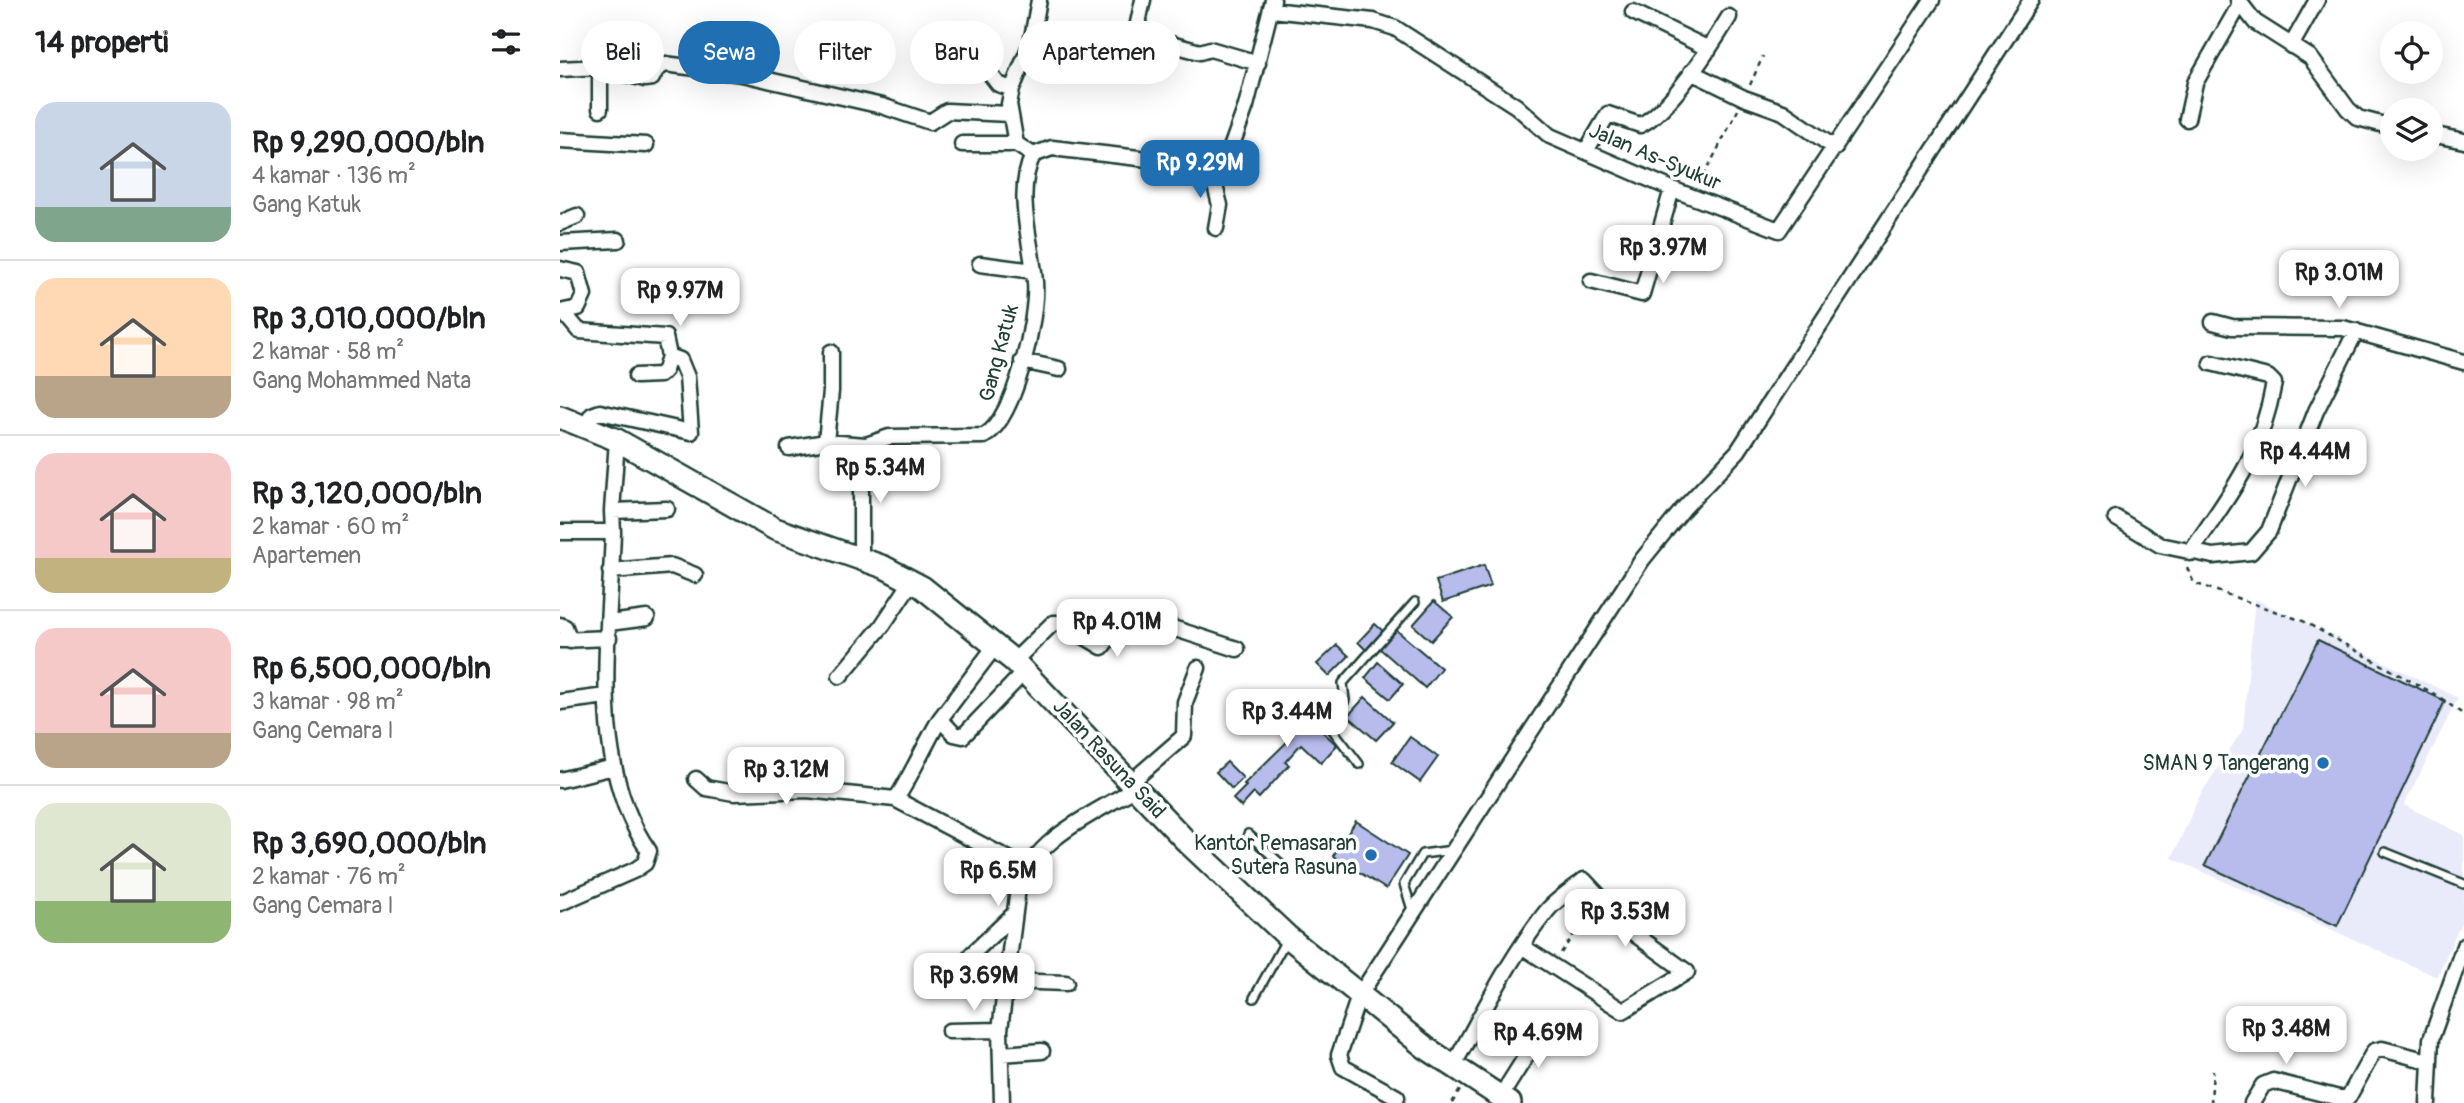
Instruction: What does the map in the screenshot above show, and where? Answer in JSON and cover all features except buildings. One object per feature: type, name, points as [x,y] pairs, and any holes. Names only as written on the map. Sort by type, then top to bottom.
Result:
[{"type":"main road","name":"Jalan Rasuna Said","points":[[560,417],[617,440],[765,524],[912,580],[1020,666],[1186,841],[1288,937],[1359,996],[1453,1066],[1506,1100]]},
{"type":"street","points":[[1016,144],[1009,114],[1012,89],[1031,43],[1040,0]]},
{"type":"street","points":[[1138,21],[1143,0]]},
{"type":"street","points":[[1397,1097],[1343,1067],[1339,1062],[1359,996],[1642,560],[1683,509],[1738,451],[2031,0]]},
{"type":"street","points":[[2291,46],[2317,0]]},
{"type":"street","name":"Jalan As-Syukur","points":[[1272,5],[1373,22],[1395,29],[1516,106],[1550,136],[1672,189],[1779,230],[1931,1]]},
{"type":"street","points":[[2187,119],[2195,83],[2239,2],[2255,22],[2310,57],[2348,109],[2358,118],[2380,124]]},
{"type":"street","points":[[962,144],[1016,144],[1033,155],[1052,148],[1146,158],[1211,170],[1227,159],[1258,63],[1272,5]]},
{"type":"street","points":[[1633,12],[1709,49]]},
{"type":"street","points":[[1586,152],[1608,114],[1640,125],[1650,120],[1709,49],[1729,17]]},
{"type":"street","points":[[1180,46],[1200,52],[1210,49],[1258,63]]},
{"type":"street","points":[[664,64],[732,72],[882,106],[930,122],[947,111],[1009,114]]},
{"type":"street","points":[[560,69],[581,67]]},
{"type":"street","points":[[1691,72],[1744,98],[1783,112],[1835,148]]},
{"type":"street","points":[[600,84],[600,109]]},
{"type":"street","points":[[998,84],[1012,89]]},
{"type":"street","points":[[2443,137],[2464,141]]},
{"type":"street","points":[[560,140],[646,145]]},
{"type":"street","name":"Gang Katuk","points":[[866,445],[889,437],[975,438],[992,432],[1003,418],[1022,361],[1035,301],[1025,198],[1033,155]]},
{"type":"street","points":[[1211,170],[1220,205],[1216,228]]},
{"type":"street","points":[[1591,281],[1642,294],[1672,189]]},
{"type":"street","points":[[560,223],[577,216]]},
{"type":"street","points":[[560,243],[618,240]]},
{"type":"street","points":[[979,264],[1034,271]]},
{"type":"street","points":[[560,269],[578,274],[584,295],[578,308],[562,312],[579,331],[665,337],[668,356],[666,370],[660,375],[636,376]]},
{"type":"street","points":[[2214,322],[2232,327],[2308,326],[2356,331],[2464,362]]},
{"type":"street","points":[[2116,518],[2160,545],[2190,553],[2242,555],[2258,547],[2269,531],[2316,411],[2356,331]]},
{"type":"street","points":[[826,442],[831,391],[831,352]]},
{"type":"street","points":[[585,426],[592,415],[600,412],[691,432],[684,367],[680,360],[668,356]]},
{"type":"street","points":[[1022,361],[1059,369]]},
{"type":"street","points":[[2190,553],[2253,458],[2268,415],[2274,383],[2268,377],[2211,363]]},
{"type":"street","points":[[560,903],[635,870],[649,857],[625,806],[614,767],[606,696],[617,440]]},
{"type":"street","points":[[789,448],[826,442],[866,445],[861,468],[861,559]]},
{"type":"street","points":[[612,511],[667,509]]},
{"type":"street","points":[[560,532],[613,532]]},
{"type":"street","points":[[610,571],[672,566],[695,575]]},
{"type":"street","points":[[840,676],[882,626],[912,580]]},
{"type":"street","points":[[940,719],[954,734],[963,736],[1053,623],[1062,623],[1102,647],[1125,616],[1150,621],[1237,649]]},
{"type":"street","points":[[560,625],[565,627],[565,640],[647,618]]},
{"type":"street","points":[[894,799],[901,795],[919,752],[940,719],[996,645]]},
{"type":"street","points":[[1002,1103],[1000,1030],[1018,888],[1026,868],[1036,853],[1133,785],[1184,736],[1185,702],[1198,668]]},
{"type":"street","points":[[560,702],[606,696]]},
{"type":"street","points":[[560,780],[614,767]]},
{"type":"street","points":[[696,779],[706,789],[734,793],[807,790],[894,799],[1026,868]]},
{"type":"street","points":[[1453,1066],[1523,947],[1547,910],[1584,880],[1636,935],[1684,969],[1686,974],[1623,1011],[1523,947]]},
{"type":"street","points":[[971,956],[1014,914]]},
{"type":"street","points":[[2428,1103],[2431,1039],[2464,946]]},
{"type":"street","points":[[1007,981],[1066,983]]},
{"type":"street","points":[[1506,1100],[1545,1026]]},
{"type":"street","points":[[949,1031],[1000,1030]]},
{"type":"street","points":[[2252,1103],[2263,1085],[2273,1081],[2348,1098],[2374,1051],[2382,1049],[2428,1061]]},
{"type":"street","points":[[1001,1054],[1042,1051]]},
{"type":"lane","points":[[1359,764],[1332,729],[1333,721],[1345,700],[1343,682],[1415,602]]},
{"type":"lane","points":[[1248,834],[1280,863]]},
{"type":"lane","points":[[1413,914],[1404,884],[1422,854],[1454,850]]},
{"type":"lane","points":[[2385,852],[2464,884]]},
{"type":"lane","points":[[1254,998],[1288,937]]},
{"type":"path","points":[[1693,197],[1763,57]]},
{"type":"path","points":[[2194,583],[2303,621],[2438,696],[2464,715]]},
{"type":"path","points":[[1554,967],[1569,937],[1599,898]]},
{"type":"path","points":[[2211,1103],[2213,1070]]},
{"type":"shaded area","name":"SMAN 9 Tangerang","points":[[2255,599],[2458,698],[2404,805],[2464,835],[2464,916],[2437,977],[2172,858],[2199,797],[2243,729]]},
{"type":"place","name":"SMAN 9 Tangerang","points":[[2323,763]]},
{"type":"place","name":"Kantor Pemasaran Sutera Rasuna","points":[[1371,855]]}]
